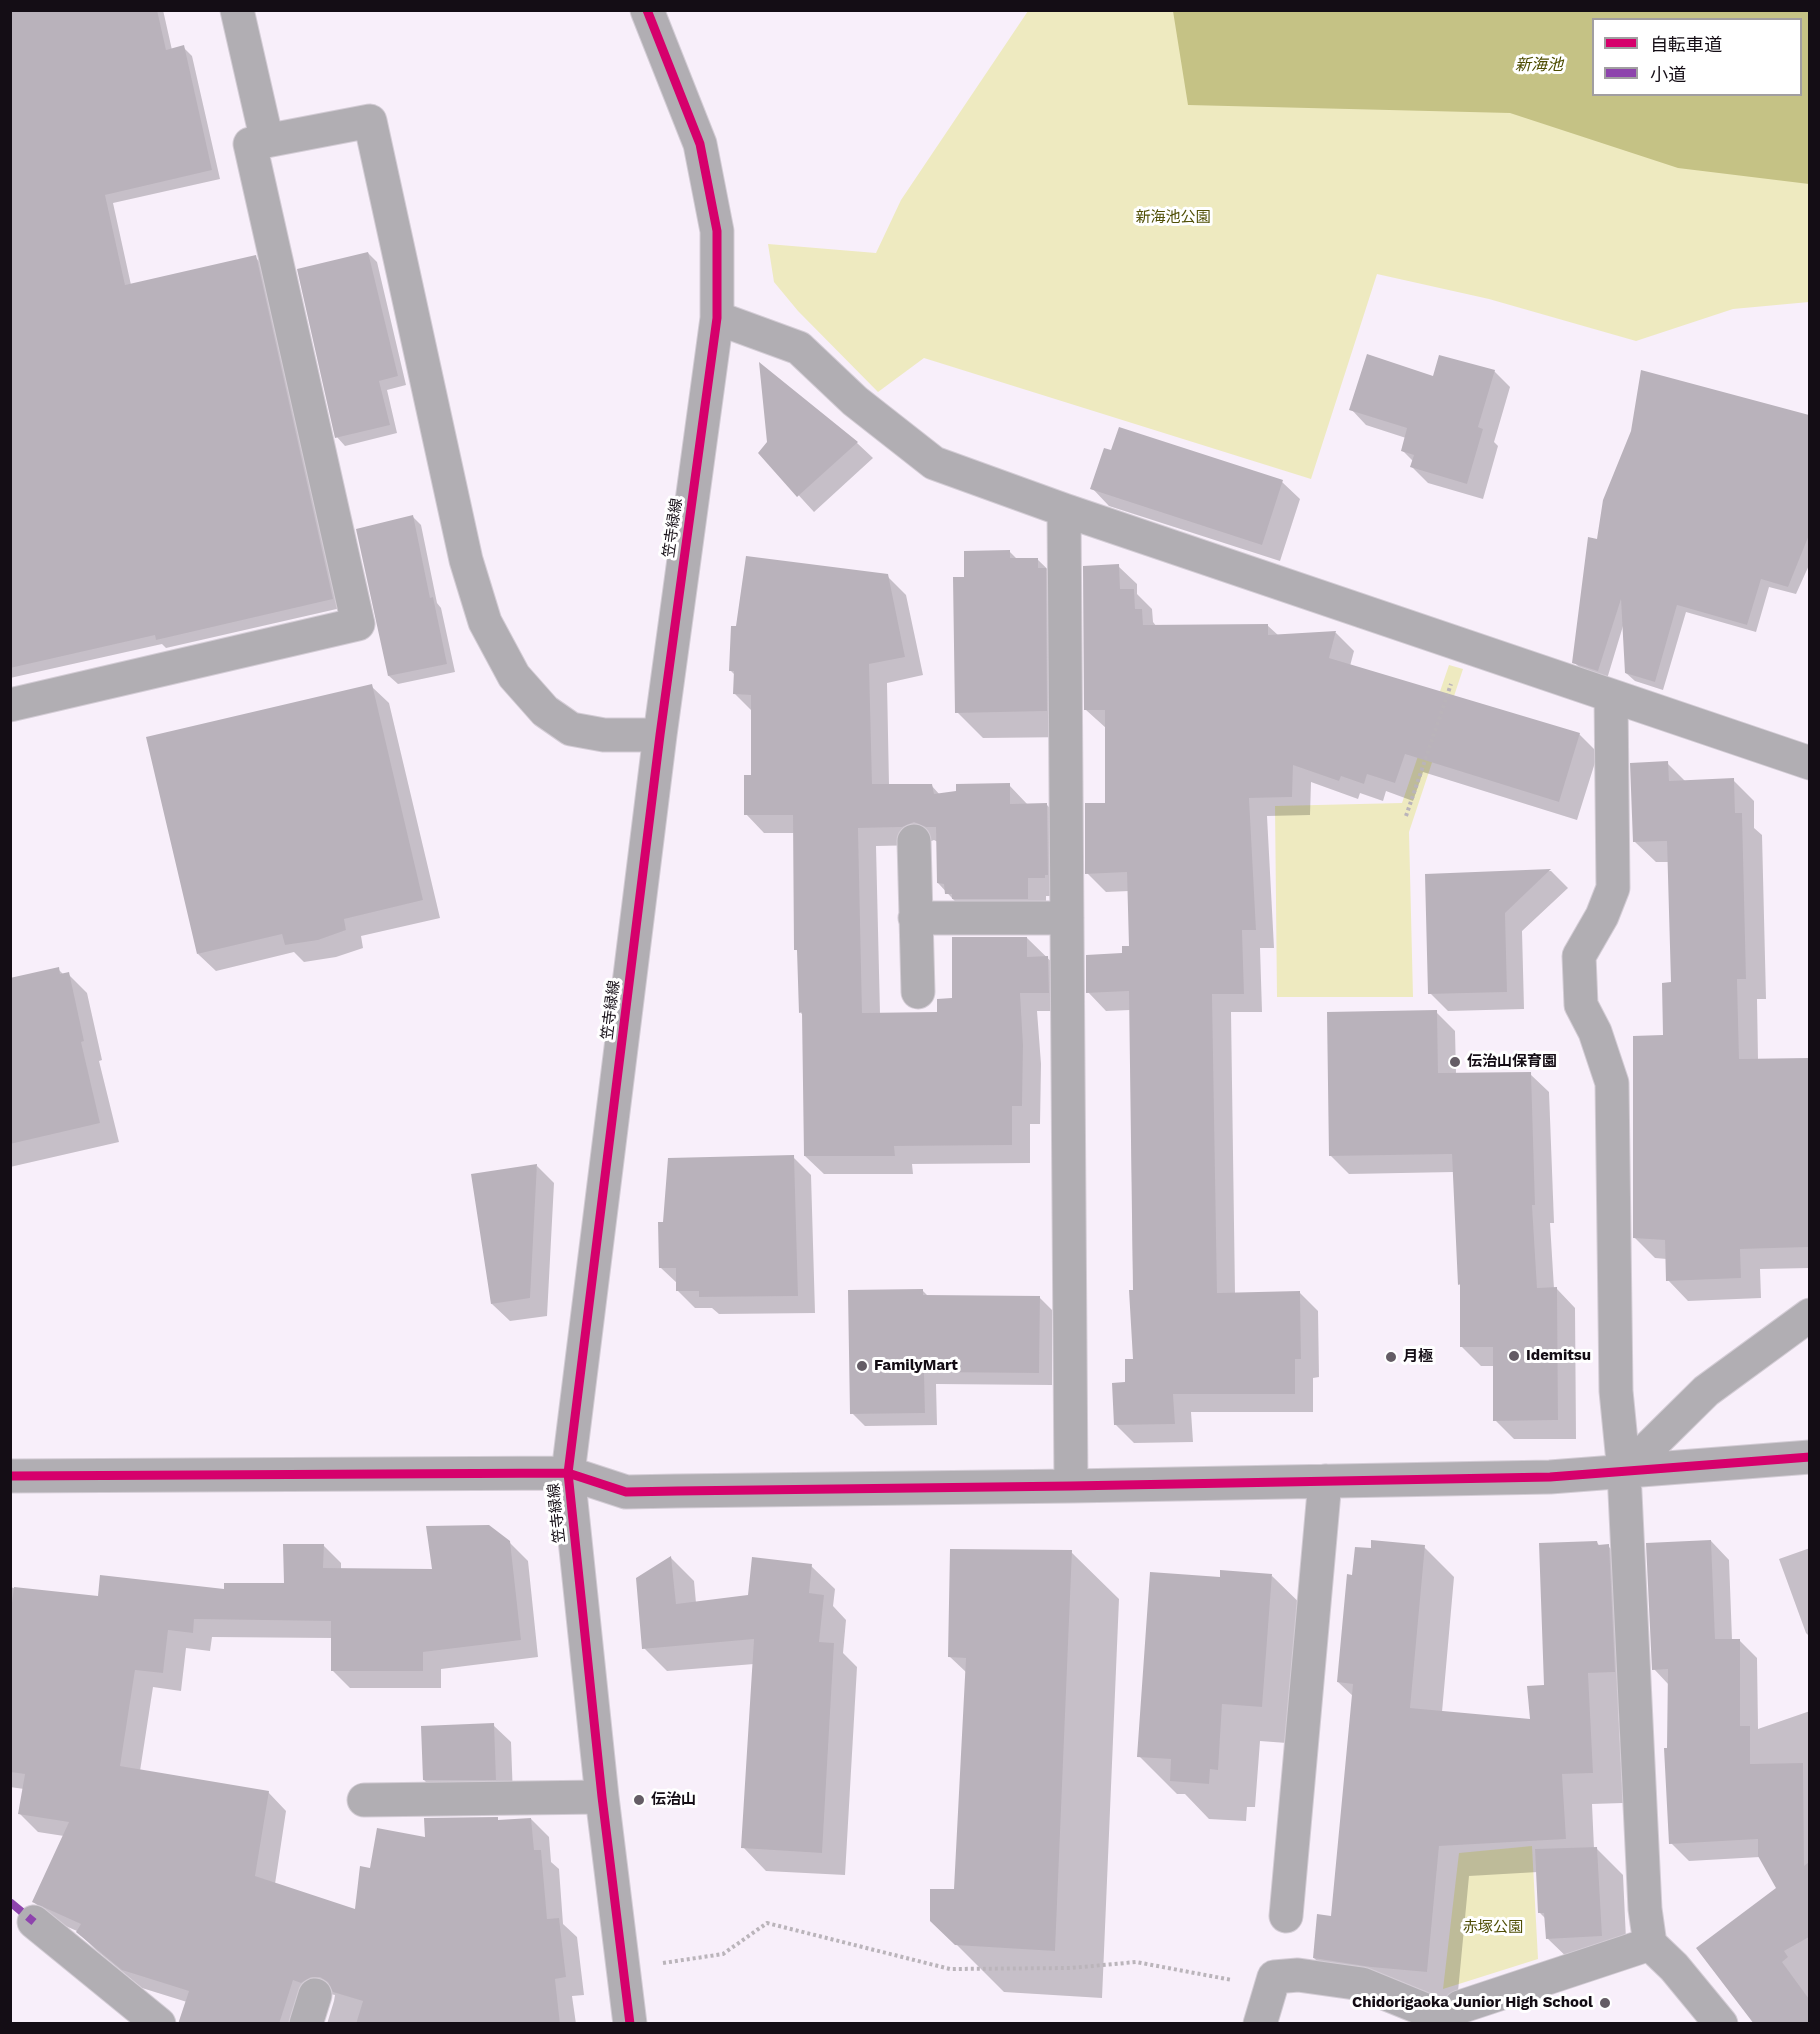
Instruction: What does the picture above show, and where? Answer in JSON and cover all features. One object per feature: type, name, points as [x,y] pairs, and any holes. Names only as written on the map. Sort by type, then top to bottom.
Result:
[{"type":"street","points":[[237,10],[267,141]]},
{"type":"street","name":"笠寺緑線","points":[[630,2024],[602,1797],[568,1473],[660,735],[717,318],[717,231],[700,144],[647,10]]},
{"type":"street","points":[[10,705],[358,624],[250,144],[369,122],[466,560],[485,622],[514,676],[545,711],[571,729],[604,735],[660,735]]},
{"type":"street","points":[[717,318],[799,348],[855,401],[934,463],[1064,510],[1809,763]]},
{"type":"street","points":[[1064,510],[1071,1486]]},
{"type":"street","points":[[1611,696],[1613,888],[1602,916],[1579,956],[1581,1005],[1595,1032],[1612,1083],[1616,1391],[1624,1472],[1645,1909],[1650,1944],[1674,1967],[1721,2024]]},
{"type":"street","points":[[914,841],[918,992]]},
{"type":"street","points":[[915,918],[1067,918]]},
{"type":"street","points":[[1624,1472],[1706,1391],[1809,1315]]},
{"type":"street","points":[[10,1476],[568,1473],[626,1492],[1550,1477],[1809,1457]]},
{"type":"street","points":[[1286,1916],[1324,1482]]},
{"type":"street","points":[[364,1800],[602,1797]]},
{"type":"street","points":[[34,1922],[159,2024]]},
{"type":"street","points":[[1260,2024],[1274,1977],[1298,1976],[1362,1984],[1433,2013],[1451,2015],[1650,1944]]},
{"type":"path","points":[[1406,816],[1463,646]]},
{"type":"path","points":[[671,1962],[723,1954],[767,1923],[950,1969],[1071,1968],[1136,1962],[1236,1981],[1274,1977]]},
{"type":"green space","name":"新海池公園","points":[[1028,11],[1809,11],[1809,302],[1733,309],[1636,341],[1489,299],[1377,274],[1311,479],[924,358],[878,392],[798,311],[774,282],[768,244],[876,253],[901,200]]},
{"type":"green space","points":[[1449,665],[1463,669],[1409,832],[1413,997],[1277,997],[1275,806],[1402,803]]},
{"type":"green space","name":"赤塚公園","points":[[1532,1846],[1538,1959],[1443,1989],[1459,1853]]},
{"type":"water","name":"新海池","points":[[1173,11],[1809,11],[1809,184],[1678,168],[1510,113],[1188,105]]},
{"type":"building","points":[[10,10],[157,10],[166,50],[184,45],[212,170],[105,195],[125,285],[256,255],[333,599],[156,640],[155,635],[10,668]]},
{"type":"building","points":[[368,252],[398,376],[379,381],[390,425],[335,438],[297,269]]},
{"type":"building","points":[[1367,354],[1433,376],[1439,355],[1495,370],[1478,427],[1483,429],[1467,484],[1410,467],[1414,455],[1401,451],[1407,428],[1349,410]]},
{"type":"building","points":[[759,362],[858,442],[797,497],[758,453],[767,442]]},
{"type":"building","points":[[1641,370],[1809,415],[1809,535],[1788,587],[1761,579],[1747,625],[1677,605],[1655,682],[1625,673],[1621,599],[1598,671],[1572,663],[1588,537],[1597,539],[1603,500],[1631,431]]},
{"type":"building","points":[[1119,427],[1283,480],[1262,545],[1090,489],[1104,448],[1111,450]]},
{"type":"building","points":[[413,515],[430,598],[433,597],[447,664],[388,676],[356,529]]},
{"type":"building","points":[[1010,550],[1010,558],[1038,558],[1038,568],[1046,568],[1047,711],[955,713],[953,577],[964,577],[964,551]]},
{"type":"building","points":[[746,556],[888,574],[905,657],[869,664],[872,784],[932,784],[934,794],[956,791],[956,784],[1010,783],[1010,804],[1047,803],[1048,875],[1045,875],[1045,878],[1028,878],[1028,899],[952,899],[952,894],[945,894],[944,884],[937,883],[936,827],[926,827],[914,822],[902,827],[858,828],[862,1013],[937,1012],[937,999],[952,998],[952,937],[1027,937],[1027,957],[1048,956],[1049,993],[1020,993],[1023,1045],[1022,1106],[1012,1106],[1012,1145],[894,1146],[895,1156],[804,1156],[802,1012],[799,1013],[797,950],[794,950],[793,815],[744,815],[744,775],[751,775],[751,695],[733,694],[734,671],[729,671],[731,626],[736,626]]},
{"type":"building","points":[[1119,564],[1120,589],[1134,589],[1135,609],[1142,609],[1143,625],[1268,624],[1268,635],[1336,631],[1329,658],[1580,733],[1559,802],[1405,754],[1395,783],[1367,774],[1364,784],[1341,776],[1339,781],[1293,765],[1292,797],[1249,798],[1256,930],[1242,930],[1244,994],[1212,994],[1217,1293],[1300,1291],[1301,1359],[1295,1359],[1295,1394],[1173,1394],[1175,1424],[1114,1425],[1112,1383],[1125,1382],[1125,1359],[1133,1359],[1129,1290],[1133,1290],[1129,991],[1086,993],[1086,955],[1122,953],[1122,946],[1129,946],[1127,872],[1085,874],[1085,803],[1105,803],[1105,710],[1084,710],[1083,566]]},
{"type":"building","points":[[372,684],[423,900],[344,919],[346,930],[318,940],[285,945],[282,934],[197,954],[146,737]]},
{"type":"building","points":[[1668,761],[1669,781],[1734,778],[1735,813],[1742,813],[1746,979],[1737,979],[1739,1059],[1809,1058],[1809,1247],[1740,1249],[1741,1278],[1666,1281],[1665,1240],[1633,1238],[1633,1036],[1663,1035],[1662,983],[1671,982],[1667,841],[1633,842],[1630,763]]},
{"type":"building","points":[[1551,869],[1505,913],[1507,992],[1428,994],[1425,874]]},
{"type":"building","points":[[59,967],[60,974],[69,972],[84,1041],[81,1042],[100,1123],[10,1144],[10,978]]},
{"type":"building","points":[[1437,1010],[1438,1073],[1531,1072],[1535,1205],[1532,1205],[1537,1288],[1557,1287],[1558,1420],[1493,1421],[1493,1347],[1460,1347],[1460,1284],[1458,1285],[1452,1154],[1329,1156],[1327,1012]]},
{"type":"building","points":[[794,1155],[798,1296],[699,1297],[699,1291],[676,1291],[676,1268],[659,1268],[658,1222],[663,1222],[668,1158]]},
{"type":"building","points":[[537,1164],[530,1298],[491,1304],[471,1174]]},
{"type":"building","points":[[923,1289],[923,1295],[1040,1296],[1039,1373],[924,1372],[925,1413],[850,1414],[848,1290]]},
{"type":"building","points":[[489,1525],[510,1541],[521,1640],[423,1652],[423,1671],[331,1671],[331,1621],[194,1619],[193,1633],[168,1630],[163,1673],[135,1670],[120,1766],[269,1791],[255,1876],[355,1909],[360,1866],[370,1868],[377,1828],[425,1837],[424,1818],[498,1817],[498,1820],[531,1818],[534,1850],[541,1850],[547,1919],[559,1918],[566,1977],[555,1979],[560,2024],[356,2024],[363,2001],[333,1992],[328,1982],[320,1977],[311,1977],[301,1983],[293,1980],[279,2024],[178,2024],[189,1991],[122,1970],[76,1932],[81,1924],[32,1902],[69,1822],[18,1814],[25,1774],[10,1772],[10,1618],[14,1587],[98,1596],[100,1575],[224,1589],[224,1583],[284,1583],[283,1544],[324,1544],[323,1568],[432,1569],[426,1526]]},
{"type":"building","points":[[1371,1540],[1425,1545],[1410,1708],[1530,1719],[1527,1686],[1544,1685],[1539,1543],[1597,1541],[1598,1545],[1609,1544],[1615,1672],[1588,1673],[1593,1773],[1562,1774],[1566,1839],[1439,1846],[1427,1972],[1371,1967],[1313,1958],[1317,1914],[1331,1916],[1353,1684],[1337,1682],[1347,1574],[1352,1575],[1355,1547],[1371,1548]]},
{"type":"building","points":[[1711,1540],[1715,1639],[1740,1639],[1740,1726],[1750,1726],[1750,1764],[1803,1763],[1804,1866],[1809,1862],[1809,1937],[1784,1951],[1788,1957],[1782,1962],[1809,1999],[1809,2024],[1754,2024],[1696,1948],[1776,1888],[1758,1856],[1758,1839],[1669,1844],[1664,1748],[1667,1748],[1668,1669],[1652,1670],[1646,1543]]},
{"type":"building","points":[[950,1549],[1072,1550],[1055,1951],[955,1945],[930,1921],[930,1889],[954,1889],[966,1658],[948,1657]]},
{"type":"building","points":[[671,1556],[676,1604],[748,1595],[752,1557],[812,1564],[809,1593],[824,1595],[819,1642],[834,1643],[822,1853],[741,1848],[754,1639],[642,1649],[636,1578]]},
{"type":"building","points":[[1220,1570],[1272,1574],[1262,1707],[1222,1704],[1218,1770],[1210,1769],[1209,1784],[1170,1781],[1171,1759],[1137,1757],[1150,1572],[1220,1577]]},
{"type":"building","points":[[494,1723],[496,1780],[423,1780],[421,1726]]},
{"type":"building","points":[[1597,1847],[1602,1936],[1546,1939],[1544,1913],[1538,1913],[1535,1849]]},
{"type":"marked path","points":[[10,1902],[34,1922]]},
{"type":"cycle path","points":[[630,2024],[602,1797],[568,1473],[660,735],[717,318],[717,231],[700,144],[647,10]]},
{"type":"cycle path","points":[[10,1476],[568,1473],[626,1492],[1550,1477],[1810,1457]]},
{"type":"place","name":"伝治山保育園","points":[[1455,1062]]},
{"type":"place","name":"Idemitsu","points":[[1514,1356]]},
{"type":"place","name":"月極","points":[[1391,1357]]},
{"type":"place","name":"FamilyMart","points":[[862,1366]]},
{"type":"place","name":"伝治山","points":[[639,1800]]},
{"type":"place","name":"Chidorigaoka Junior High School","points":[[1605,2003]]}]
